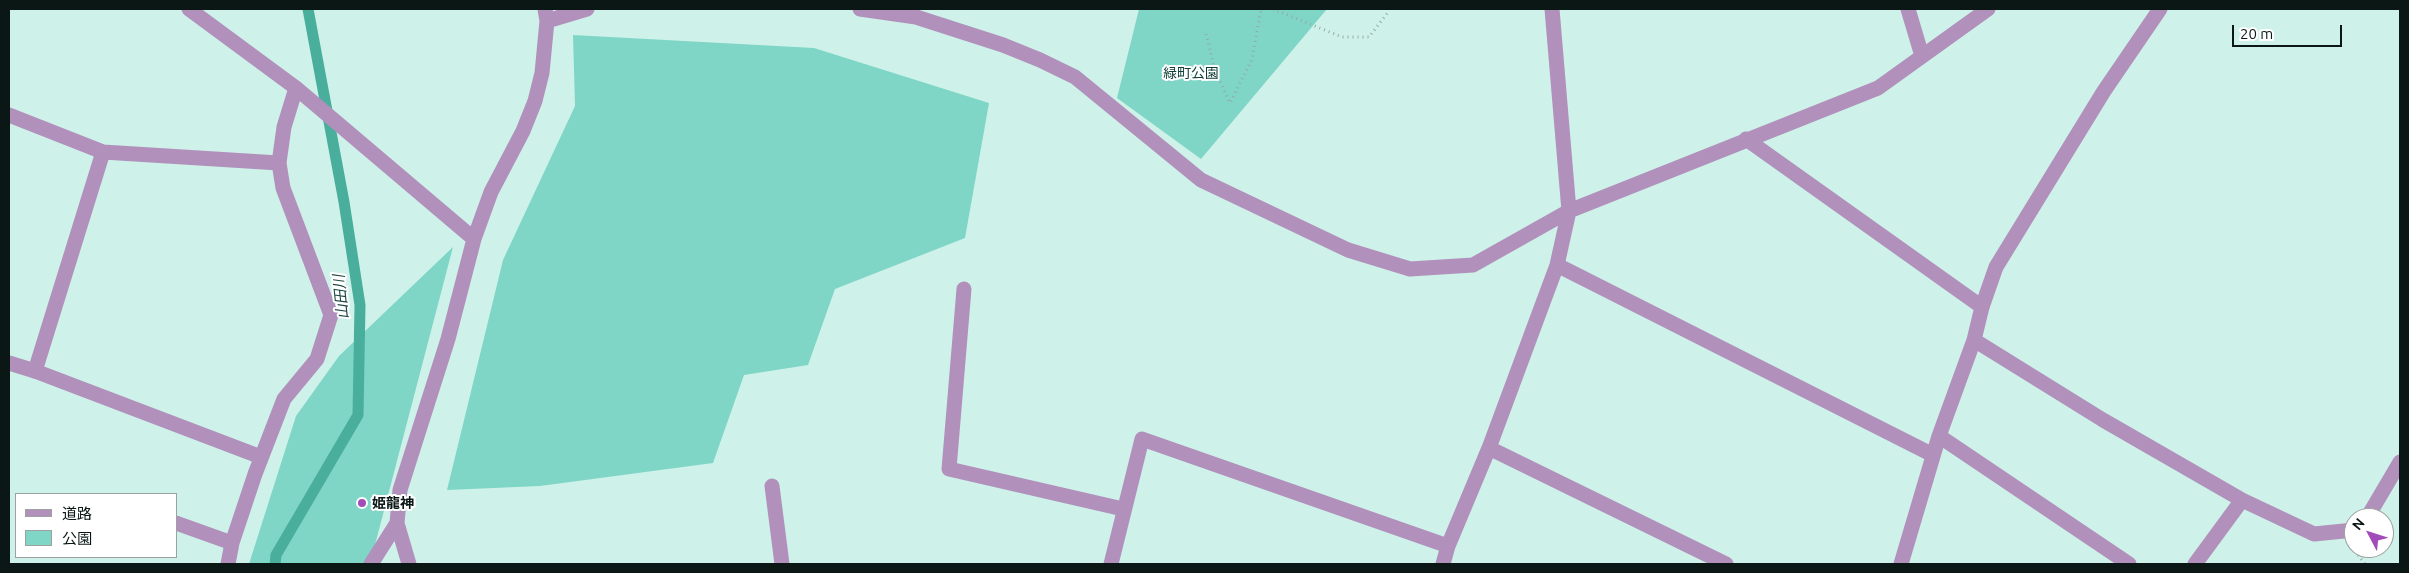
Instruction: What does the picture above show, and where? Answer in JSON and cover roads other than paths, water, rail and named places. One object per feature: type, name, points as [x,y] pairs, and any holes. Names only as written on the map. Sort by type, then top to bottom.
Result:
[{"type":"street","points":[[189,9],[296,88],[346,128],[474,239]]},
{"type":"street","points":[[409,564],[397,523],[400,490],[448,339],[474,239],[491,192],[523,131],[535,102],[542,73],[546,15],[587,9]]},
{"type":"street","points":[[860,9],[916,17],[1003,45],[1040,60],[1075,77],[1201,180],[1348,250],[1410,269],[1473,265],[1569,211],[1878,88],[1988,9]]},
{"type":"street","points":[[1443,564],[1448,546],[1489,448],[1556,264],[1569,211],[1552,9]]},
{"type":"street","points":[[1908,9],[1922,56]]},
{"type":"street","points":[[1901,564],[1939,436],[1974,340],[1982,307],[1996,267],[2104,91],[2160,9]]},
{"type":"street","points":[[228,564],[232,543],[261,457],[284,399],[317,359],[331,315],[283,188],[279,164],[284,127],[296,88]]},
{"type":"street","points":[[9,115],[103,152],[279,164]]},
{"type":"street","points":[[1746,139],[1982,307]]},
{"type":"street","points":[[35,371],[103,152]]},
{"type":"street","points":[[1556,264],[1933,455]]},
{"type":"street","points":[[964,289],[949,469],[1124,509]]},
{"type":"street","points":[[1974,340],[2102,420],[2242,500],[2314,534],[2344,531]]},
{"type":"street","points":[[9,362],[261,457]]},
{"type":"street","points":[[1939,436],[2128,564]]},
{"type":"street","points":[[1111,564],[1142,439],[1448,546]]},
{"type":"street","points":[[1489,448],[1726,564]]},
{"type":"street","points":[[2372,508],[2400,462]]},
{"type":"street","points":[[772,486],[782,564]]},
{"type":"street","points":[[2195,564],[2242,500]]},
{"type":"street","points":[[371,564],[397,523]]},
{"type":"street","points":[[178,524],[232,543]]},
{"type":"waterway","name":"山田川","points":[[275,564],[276,555],[358,415],[360,305],[344,202],[308,9]]},
{"type":"place","name":"姫龍神","points":[[362,503]]},
{"type":"park label","name":"緑町公園","points":[[1191,73]]}]
